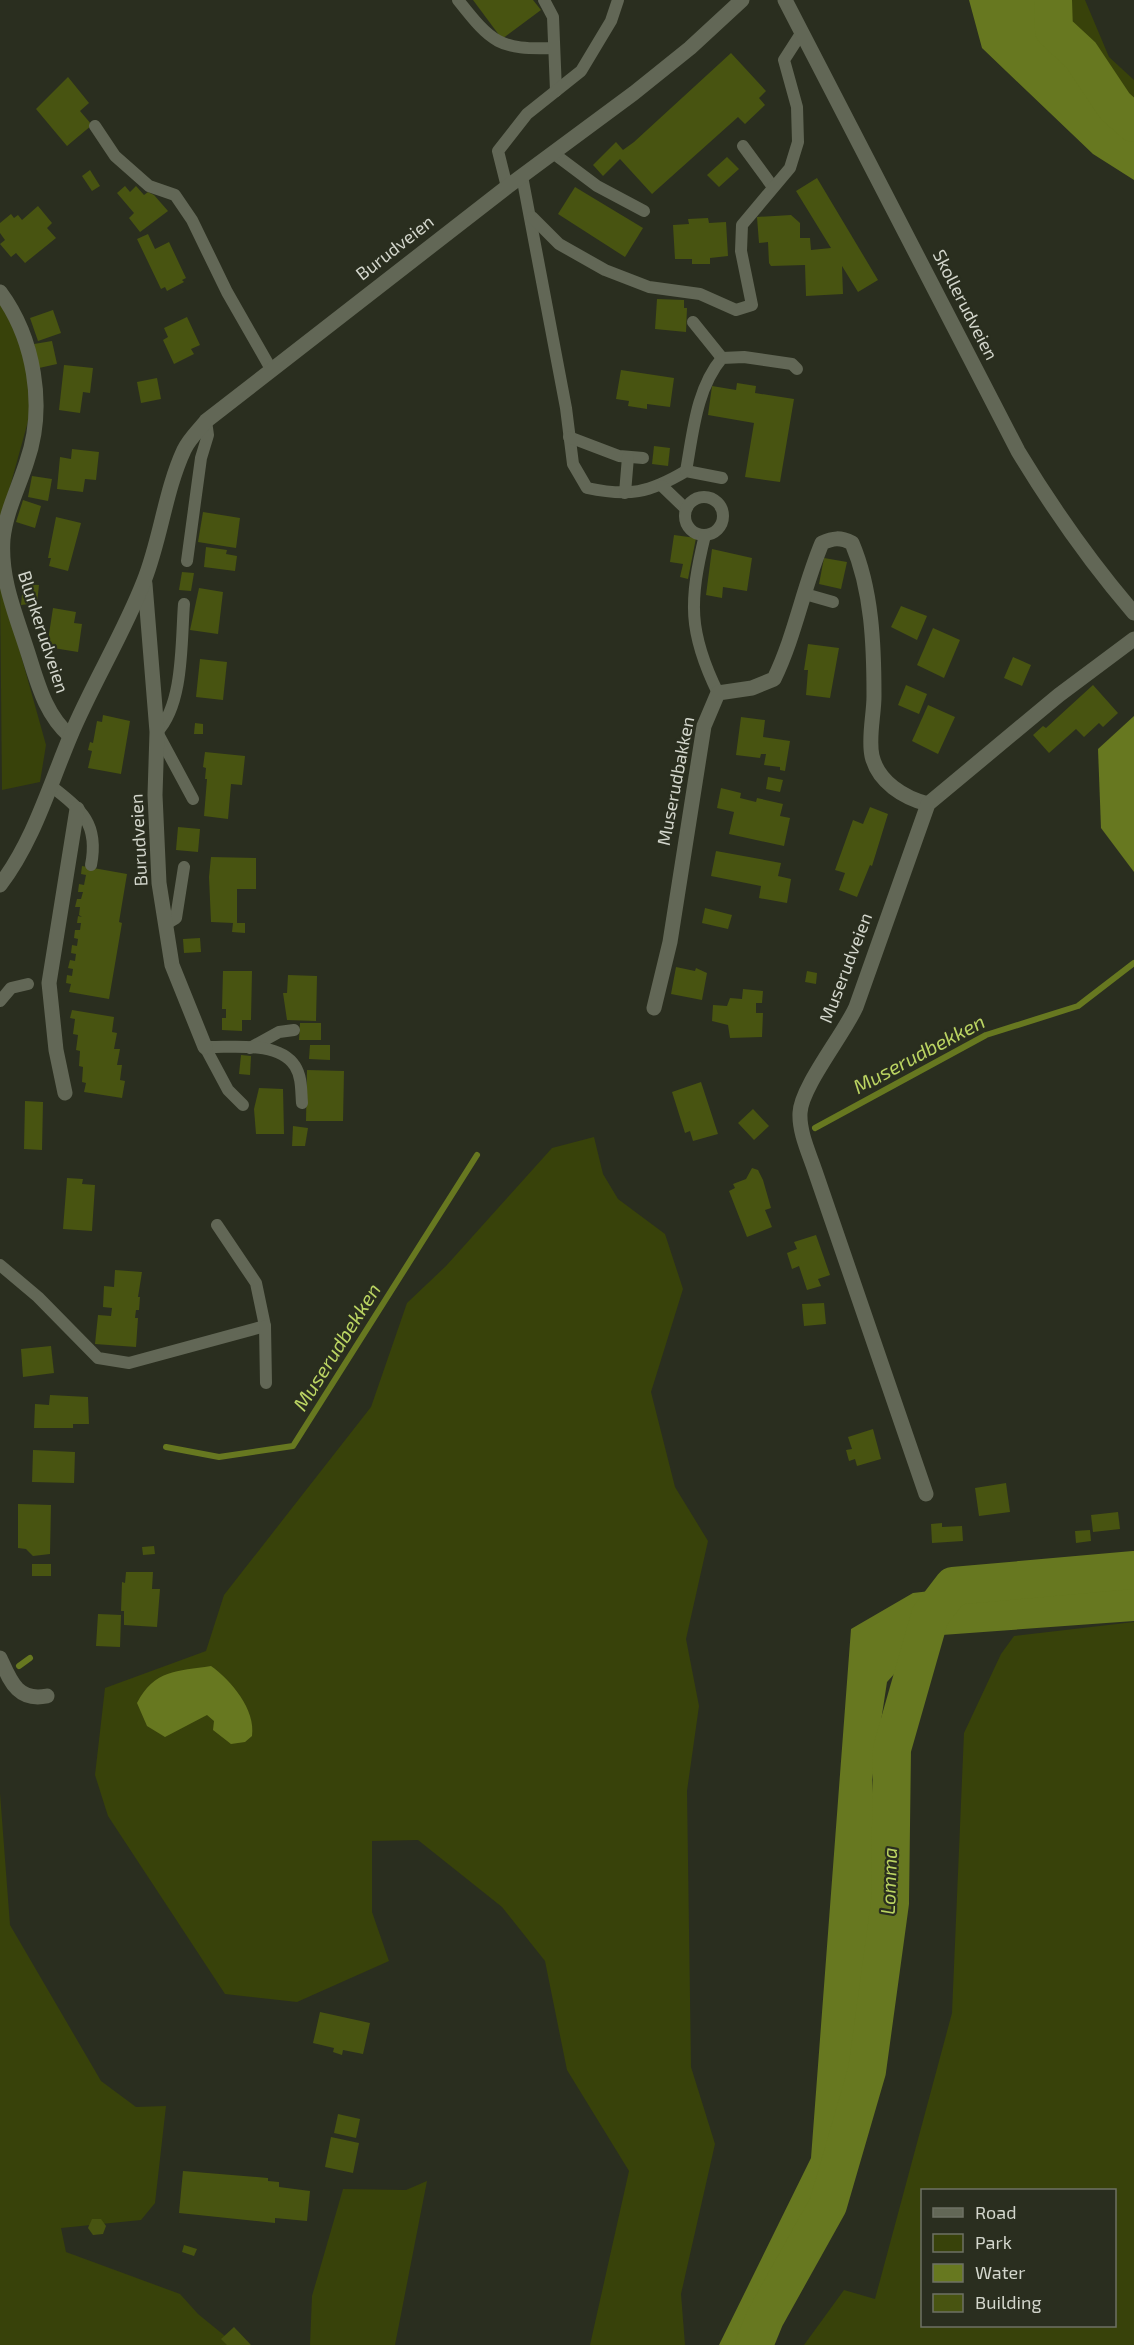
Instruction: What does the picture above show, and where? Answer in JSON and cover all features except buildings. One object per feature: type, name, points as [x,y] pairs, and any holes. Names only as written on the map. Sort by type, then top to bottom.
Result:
[{"type":"street","name":"Burudveien","points":[[0,885],[56,790],[70,736],[111,656],[145,579],[172,480],[185,448],[206,421],[690,48],[742,0]]},
{"type":"street","name":"Skollerudveien","points":[[785,0],[1018,451],[1056,514],[1090,561],[1134,613]]},
{"type":"street","name":"Blunkerudveien","points":[[0,292],[15,313],[30,359],[36,396],[35,424],[28,459],[9,510],[3,538],[2,572],[42,697],[56,724],[70,736]]},
{"type":"street","points":[[718,693],[752,688],[774,679],[787,653],[822,543],[842,538],[852,543],[864,579],[872,639],[872,755],[887,783],[917,801],[928,804],[1059,695],[1134,639]]},
{"type":"street","name":"Burudveien","points":[[145,579],[150,668],[157,732],[155,806],[159,883],[172,965],[205,1047]]},
{"type":"street","name":"Muserudbakken","points":[[654,1008],[670,942],[704,726],[718,693]]},
{"type":"street","name":"Muserudveien","points":[[926,1494],[803,1135],[800,1112],[812,1082],[846,1030],[856,1008],[928,804]]},
{"type":"street","points":[[65,1094],[56,1050],[49,983],[77,809]]},
{"type":"street","points":[[0,1658],[14,1688],[30,1696],[47,1696]]},
{"type":"lane","points":[[458,0],[484,32],[504,45],[519,49],[554,48]]},
{"type":"lane","points":[[544,0],[553,17],[556,91]]},
{"type":"lane","points":[[507,187],[498,152],[527,114],[581,71],[611,21],[618,0]]},
{"type":"lane","points":[[532,217],[559,244],[605,270],[649,287],[700,294],[736,310],[752,305],[741,251],[742,225],[790,168],[798,142],[797,107],[784,60],[802,32]]},
{"type":"lane","points":[[95,126],[115,156],[149,186],[175,195],[192,220],[227,292],[271,369]]},
{"type":"lane","points":[[743,146],[772,187]]},
{"type":"lane","points":[[553,153],[597,186],[644,211]]},
{"type":"lane","points":[[522,176],[532,217],[573,464],[587,488],[625,494],[640,492],[662,486],[686,471],[722,478]]},
{"type":"lane","points":[[693,322],[722,358]]},
{"type":"lane","points":[[686,471],[700,398],[710,372],[722,358],[744,357],[792,364],[797,369]]},
{"type":"lane","points":[[187,561],[201,458],[208,435],[206,421]]},
{"type":"lane","points":[[569,437],[628,457],[643,458]]},
{"type":"lane","points":[[625,494],[628,457]]},
{"type":"lane","points":[[662,486],[686,509]]},
{"type":"lane","points":[[703,496],[719,502],[724,515],[717,531],[705,536],[689,528],[685,516],[686,509],[695,499],[703,496]]},
{"type":"lane","points":[[705,536],[696,573],[693,610],[695,638],[702,661],[718,693]]},
{"type":"lane","points":[[805,594],[833,602]]},
{"type":"lane","points":[[184,604],[177,686],[169,720],[157,732],[193,799]]},
{"type":"lane","points":[[56,790],[77,809],[93,831],[91,866]]},
{"type":"lane","points":[[166,924],[176,918],[184,867]]},
{"type":"lane","points":[[0,1001],[11,988],[28,984]]},
{"type":"lane","points":[[250,1048],[279,1032],[294,1030]]},
{"type":"lane","points":[[243,1105],[228,1090],[205,1047],[274,1051],[289,1059],[296,1067],[301,1080],[302,1103]]},
{"type":"lane","points":[[217,1226],[256,1283],[265,1326],[266,1383]]},
{"type":"lane","points":[[0,1265],[38,1297],[98,1358],[129,1363],[265,1326]]},
{"type":"green space","points":[[1010,0],[1085,0],[1109,57],[1134,80],[1134,166]]},
{"type":"green space","points":[[0,303],[13,321],[35,396],[0,523]]},
{"type":"green space","points":[[0,580],[46,745],[40,782],[2,790]]},
{"type":"green space","points":[[594,1137],[603,1174],[618,1199],[665,1234],[683,1289],[651,1392],[675,1487],[708,1541],[686,1639],[699,1706],[687,1791],[691,2067],[715,2144],[681,2294],[685,2345],[590,2345],[629,2171],[567,2070],[545,1961],[502,1907],[418,1840],[372,1841],[372,1912],[389,1961],[297,2002],[225,1994],[108,1816],[95,1775],[105,1688],[206,1651],[224,1595],[371,1407],[407,1303],[446,1266],[552,1148]]},
{"type":"green space","points":[[1134,1622],[1134,2345],[804,2345],[844,2290],[875,2299],[952,2013],[964,1733],[1001,1654],[1014,1636]]},
{"type":"green space","points":[[0,1793],[10,1925],[101,2081],[136,2107],[166,2106],[155,2203],[141,2220],[61,2228],[66,2252],[180,2294],[198,2314],[236,2345],[0,2345]]},
{"type":"green space","points":[[427,2181],[395,2345],[310,2345],[312,2296],[343,2189],[406,2190]]},
{"type":"water","points":[[969,0],[1046,0],[1056,49],[1134,118],[1134,180],[1093,154],[982,48]]},
{"type":"water","points":[[1134,716],[1134,872],[1101,828],[1098,749]]},
{"type":"water","points":[[1134,1567],[1134,1621],[928,1636],[887,1682],[872,1780],[882,1911],[841,2144],[772,2306],[763,2345],[719,2345],[811,2158],[851,1629],[913,1593]]},
{"type":"water","points":[[211,1666],[234,1687],[246,1706],[252,1726],[252,1736],[245,1742],[231,1744],[213,1730],[214,1721],[207,1715],[165,1737],[147,1726],[137,1703],[151,1684],[177,1671]]},
{"type":"waterway","name":"Lomma","points":[[1053,0],[1054,30],[1081,55],[1115,106],[1134,123]]},
{"type":"waterway","name":"Muserudbekken","points":[[815,1128],[986,1035],[1078,1006],[1134,963]]},
{"type":"waterway","name":"Muserudbekken","points":[[166,1447],[219,1457],[293,1446],[477,1155]]},
{"type":"waterway","name":"Lomma","points":[[754,2345],[765,2318],[828,2205],[867,2071],[890,1903],[892,1749],[930,1616],[953,1586],[1134,1570]]},
{"type":"waterway","points":[[19,1666],[30,1658]]}]
